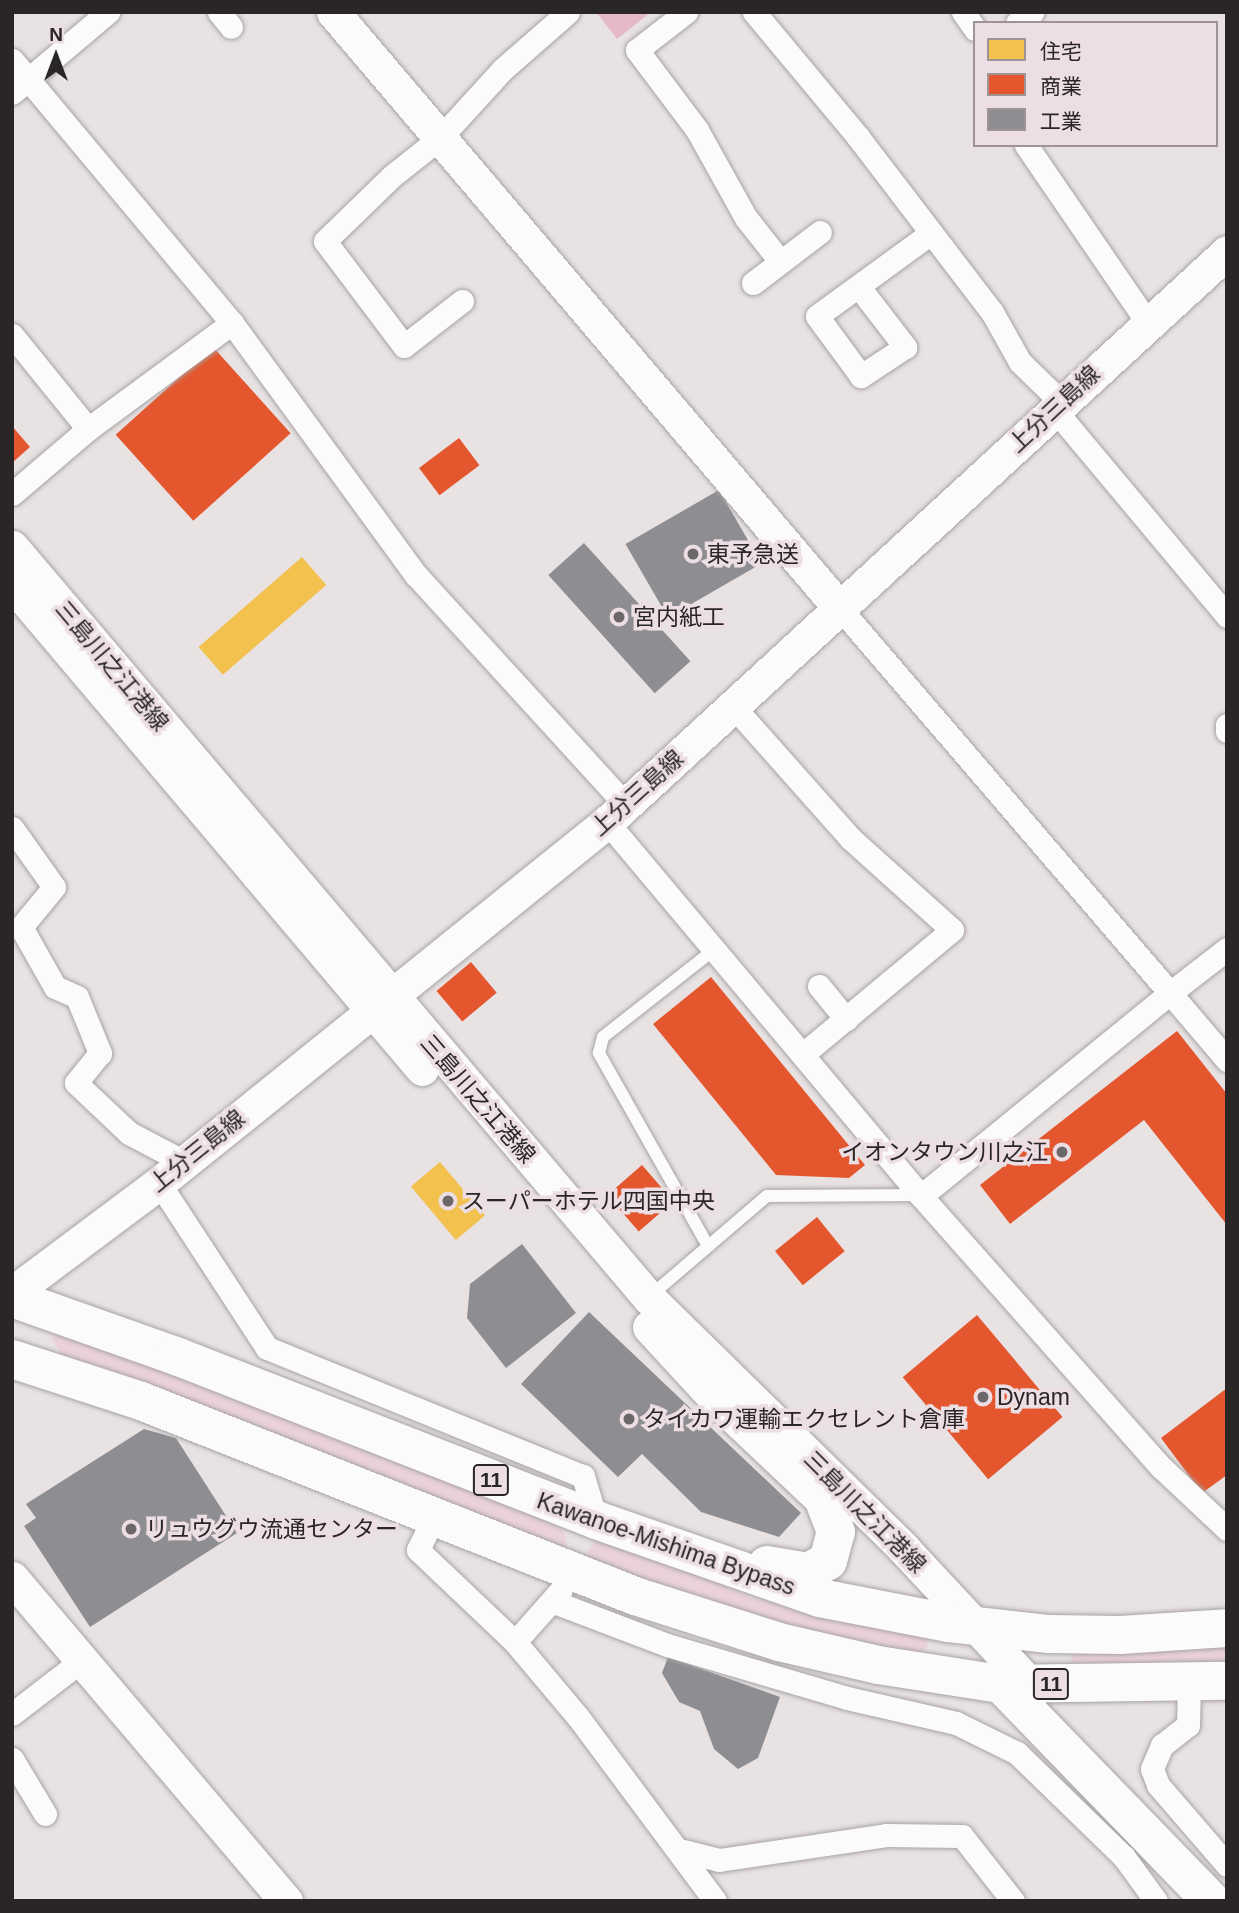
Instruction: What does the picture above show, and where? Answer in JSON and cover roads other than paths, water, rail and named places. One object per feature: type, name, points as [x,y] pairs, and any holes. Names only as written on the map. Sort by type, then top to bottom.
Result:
[{"type":"highway","name":"Kawanoe-Mishima Bypass","points":[[12,1295],[596,1520],[820,1598],[964,1625],[1120,1635],[1227,1628]]},
{"type":"highway","name":"11","points":[[12,1359],[141,1402],[433,1519],[563,1587],[878,1665],[1016,1684],[1227,1681]]},
{"type":"highway","points":[[596,1520],[808,1573],[820,1568],[834,1549],[836,1532],[825,1503]]},
{"type":"highway","points":[[1016,1684],[1211,1901]]},
{"type":"highway","points":[[1016,1684],[1221,1901]]},
{"type":"main road","points":[[333,12],[837,606]]},
{"type":"main road","name":"上分三島線","points":[[12,1295],[382,1005],[617,813],[837,606],[1227,252]]},
{"type":"main road","name":"三島川之江港線","points":[[12,547],[605,1280],[717,1401],[825,1503],[964,1625]]},
{"type":"main road","name":"三島川之江港線","points":[[12,584],[382,1005],[649,1297],[964,1625],[1016,1684]]},
{"type":"main road","points":[[12,1578],[286,1901]]},
{"type":"street","points":[[21,86],[108,12]]},
{"type":"street","points":[[462,301],[404,346],[325,241],[392,176],[440,138],[503,69],[568,12]]},
{"type":"street","points":[[686,12],[637,50],[697,130],[746,218],[780,261]]},
{"type":"street","points":[[754,12],[818,87],[992,312],[1020,362],[1227,616]]},
{"type":"street","points":[[12,60],[21,86],[232,323],[416,575],[617,813],[715,949],[921,1196],[1162,1468],[1227,1529]]},
{"type":"street","points":[[1027,147],[1148,323]]},
{"type":"street","points":[[754,283],[820,232]]},
{"type":"street","points":[[859,287],[931,233]]},
{"type":"street","points":[[12,494],[88,429],[232,323]]},
{"type":"street","points":[[12,335],[88,429]]},
{"type":"street","points":[[837,606],[1227,1060]]},
{"type":"street","points":[[732,705],[850,838],[952,930],[803,1054]]},
{"type":"street","points":[[1227,725],[1227,731]]},
{"type":"street","points":[[12,828],[54,887],[21,927],[55,987],[77,997],[100,1053],[76,1083],[170,1172],[267,1348],[583,1476],[596,1520]]},
{"type":"street","points":[[921,1196],[1227,948]]},
{"type":"street","points":[[819,986],[846,1019]]},
{"type":"street","points":[[433,1519],[418,1550],[515,1642],[682,1851],[715,1901]]},
{"type":"street","points":[[515,1642],[563,1587],[667,1645],[847,1698],[956,1723],[1017,1753],[1124,1857],[1156,1901]]},
{"type":"street","points":[[12,1714],[82,1660]]},
{"type":"street","points":[[1189,1682],[1188,1725],[1162,1745],[1152,1769],[1158,1785],[1227,1865]]},
{"type":"street","points":[[12,1759],[45,1814]]},
{"type":"street","points":[[682,1851],[719,1860],[886,1835],[962,1836],[1013,1901]]},
{"type":"lane","points":[[708,1247],[599,1053],[603,1037],[715,949]]},
{"type":"lane","points":[[649,1297],[767,1196],[921,1196]]},
{"type":"place","name":"東予急送","points":[[693,554]]},
{"type":"place","name":"宮内紙工","points":[[619,617]]},
{"type":"place","name":"イオンタウン川之江","points":[[1062,1152]]},
{"type":"place","name":"スーパーホテル四国中央","points":[[448,1201]]},
{"type":"place","name":"Dynam","points":[[983,1397]]},
{"type":"place","name":"タイカワ運輸エクセレント倉庫","points":[[629,1419]]},
{"type":"place","name":"リュウグウ流通センター","points":[[131,1529]]}]
